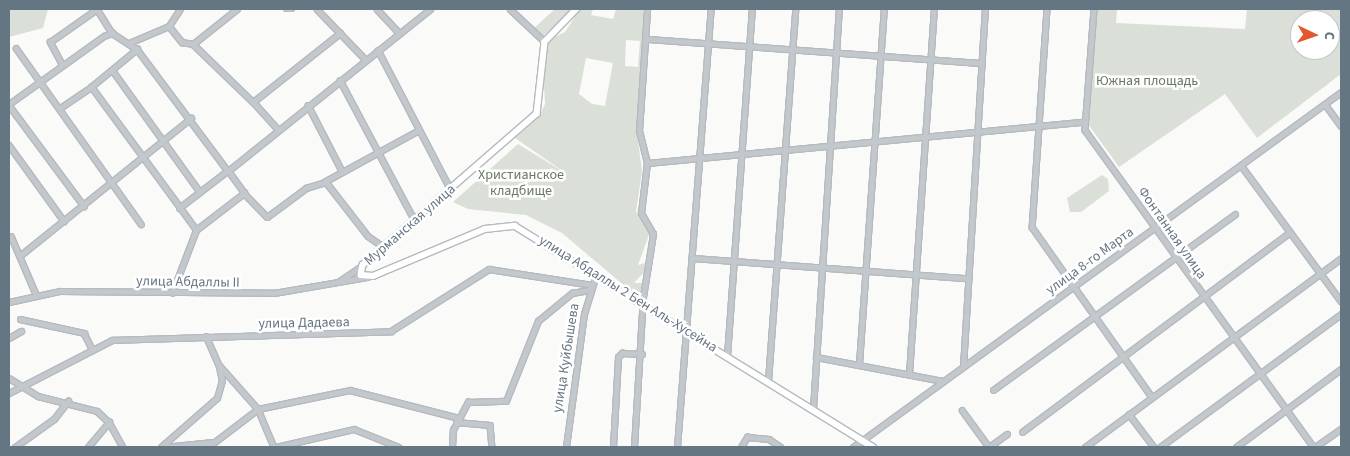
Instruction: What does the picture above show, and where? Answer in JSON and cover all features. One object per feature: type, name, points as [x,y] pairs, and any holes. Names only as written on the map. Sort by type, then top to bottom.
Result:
[{"type":"main road","points":[[544,42],[577,9]]},
{"type":"main road","name":"Мурманская улица","points":[[368,277],[361,275],[363,264],[537,114],[544,42]]},
{"type":"main road","name":"улица Абдаллы 2 Бен Аль-Хусейна","points":[[368,277],[468,235],[508,225],[528,232],[873,447]]},
{"type":"street","points":[[62,65],[50,42],[97,9],[112,33],[137,50],[191,118],[262,216],[269,216],[306,188],[324,182],[341,169],[417,131]]},
{"type":"street","points":[[129,43],[168,26],[180,9]]},
{"type":"street","points":[[193,44],[236,9]]},
{"type":"street","points":[[286,9],[292,9]]},
{"type":"street","points":[[317,9],[365,60]]},
{"type":"street","points":[[377,9],[399,33]]},
{"type":"street","points":[[180,208],[430,9]]},
{"type":"street","points":[[510,9],[544,42]]},
{"type":"street","points":[[634,447],[645,305],[653,234],[641,213],[647,163],[639,131],[647,39],[647,9]]},
{"type":"street","points":[[677,447],[711,9]]},
{"type":"street","points":[[727,356],[752,9]]},
{"type":"street","points":[[768,382],[795,9]]},
{"type":"street","points":[[813,409],[839,9]]},
{"type":"street","points":[[859,364],[884,9]]},
{"type":"street","points":[[909,374],[934,9]]},
{"type":"street","points":[[963,367],[985,9]]},
{"type":"street","points":[[1047,9],[1032,227],[1152,397]]},
{"type":"street","points":[[647,163],[742,155],[925,135],[1083,122],[1094,9]]},
{"type":"street","points":[[168,26],[182,42],[193,44],[253,102],[278,130]]},
{"type":"street","points":[[84,206],[9,104],[62,65],[112,33]]},
{"type":"street","points":[[253,102],[340,33]]},
{"type":"street","points":[[647,39],[981,63]]},
{"type":"street","points":[[16,48],[141,224]]},
{"type":"street","points":[[60,108],[91,87],[137,50]]},
{"type":"street","points":[[378,50],[417,131],[450,190]]},
{"type":"street","points":[[113,70],[200,192]]},
{"type":"street","points":[[340,80],[415,221]]},
{"type":"street","points":[[91,87],[196,230]]},
{"type":"street","name":"улица 8-го Марта","points":[[853,447],[1341,92]]},
{"type":"street","points":[[1325,104],[1341,126]]},
{"type":"street","points":[[308,105],[341,169]]},
{"type":"street","points":[[22,254],[113,183],[191,118]]},
{"type":"street","name":"Фонтанная улица","points":[[1083,122],[1174,259],[1286,412],[1314,447]]},
{"type":"street","points":[[9,145],[64,221]]},
{"type":"street","points":[[1241,165],[1341,301]]},
{"type":"street","points":[[324,182],[368,236],[384,247]]},
{"type":"street","points":[[172,293],[196,230],[244,193]]},
{"type":"street","points":[[993,390],[1096,317],[1235,214]]},
{"type":"street","points":[[1022,432],[1290,232]]},
{"type":"street","points":[[11,236],[22,254],[36,294]]},
{"type":"street","points":[[692,258],[967,278]]},
{"type":"street","points":[[1085,447],[1341,258]]},
{"type":"street","points":[[330,286],[363,264]]},
{"type":"street","name":"улица Дадаева","points":[[9,393],[92,349],[117,340],[391,331],[493,268],[590,287]]},
{"type":"street","name":"улица Куйбышева","points":[[566,447],[590,287],[596,275]]},
{"type":"street","name":"улица Абдаллы II","points":[[9,302],[36,294],[260,294],[330,286],[368,277]]},
{"type":"street","points":[[452,447],[458,420],[468,402],[506,401],[538,321],[572,293],[590,287]]},
{"type":"street","points":[[1160,447],[1341,314]]},
{"type":"street","points":[[20,319],[84,333],[92,349]]},
{"type":"street","points":[[9,338],[22,331]]},
{"type":"street","points":[[162,447],[217,398],[222,381],[219,365],[206,336]]},
{"type":"street","points":[[613,447],[618,357],[622,353],[642,354]]},
{"type":"street","points":[[816,357],[943,382]]},
{"type":"street","points":[[219,365],[258,409],[275,447],[354,429],[399,447]]},
{"type":"street","points":[[1236,447],[1286,412],[1341,369]]},
{"type":"street","points":[[10,379],[38,396],[68,401],[97,411],[109,422],[123,447]]},
{"type":"street","points":[[208,447],[258,409],[355,390],[458,420],[490,425],[492,447]]},
{"type":"street","points":[[15,447],[54,420],[68,401]]},
{"type":"street","points":[[962,410],[989,447],[1007,434]]},
{"type":"street","points":[[1130,414],[1154,447]]},
{"type":"street","points":[[88,447],[109,422]]},
{"type":"street","points":[[1314,447],[1341,428]]},
{"type":"street","points":[[741,447],[747,437],[769,439],[781,447]]},
{"type":"street","points":[[162,447],[214,442]]},
{"type":"green space","points":[[9,9],[48,9],[43,28],[9,37]]},
{"type":"green space","points":[[555,9],[574,9],[542,37],[533,29]]},
{"type":"green space","name":"Христианское кладбище","points":[[580,9],[593,9],[591,15],[613,19],[616,9],[645,9],[637,133],[642,171],[636,212],[650,232],[638,265],[645,263],[644,272],[634,283],[644,283],[639,298],[562,233],[526,215],[468,209],[453,202],[518,144],[567,174],[515,138],[538,118],[545,104],[543,64],[548,40],[565,32]],"holes":[[[626,40],[640,41],[638,67],[625,66]],[[586,58],[613,63],[605,106],[592,104],[579,94]]]},
{"type":"green space","name":"Южная площадь","points":[[1096,9],[1117,9],[1116,23],[1245,29],[1247,9],[1341,9],[1341,74],[1257,138],[1225,94],[1119,167],[1088,124]]},
{"type":"green space","points":[[1102,175],[1108,179],[1109,191],[1081,212],[1070,212],[1067,198]]}]
